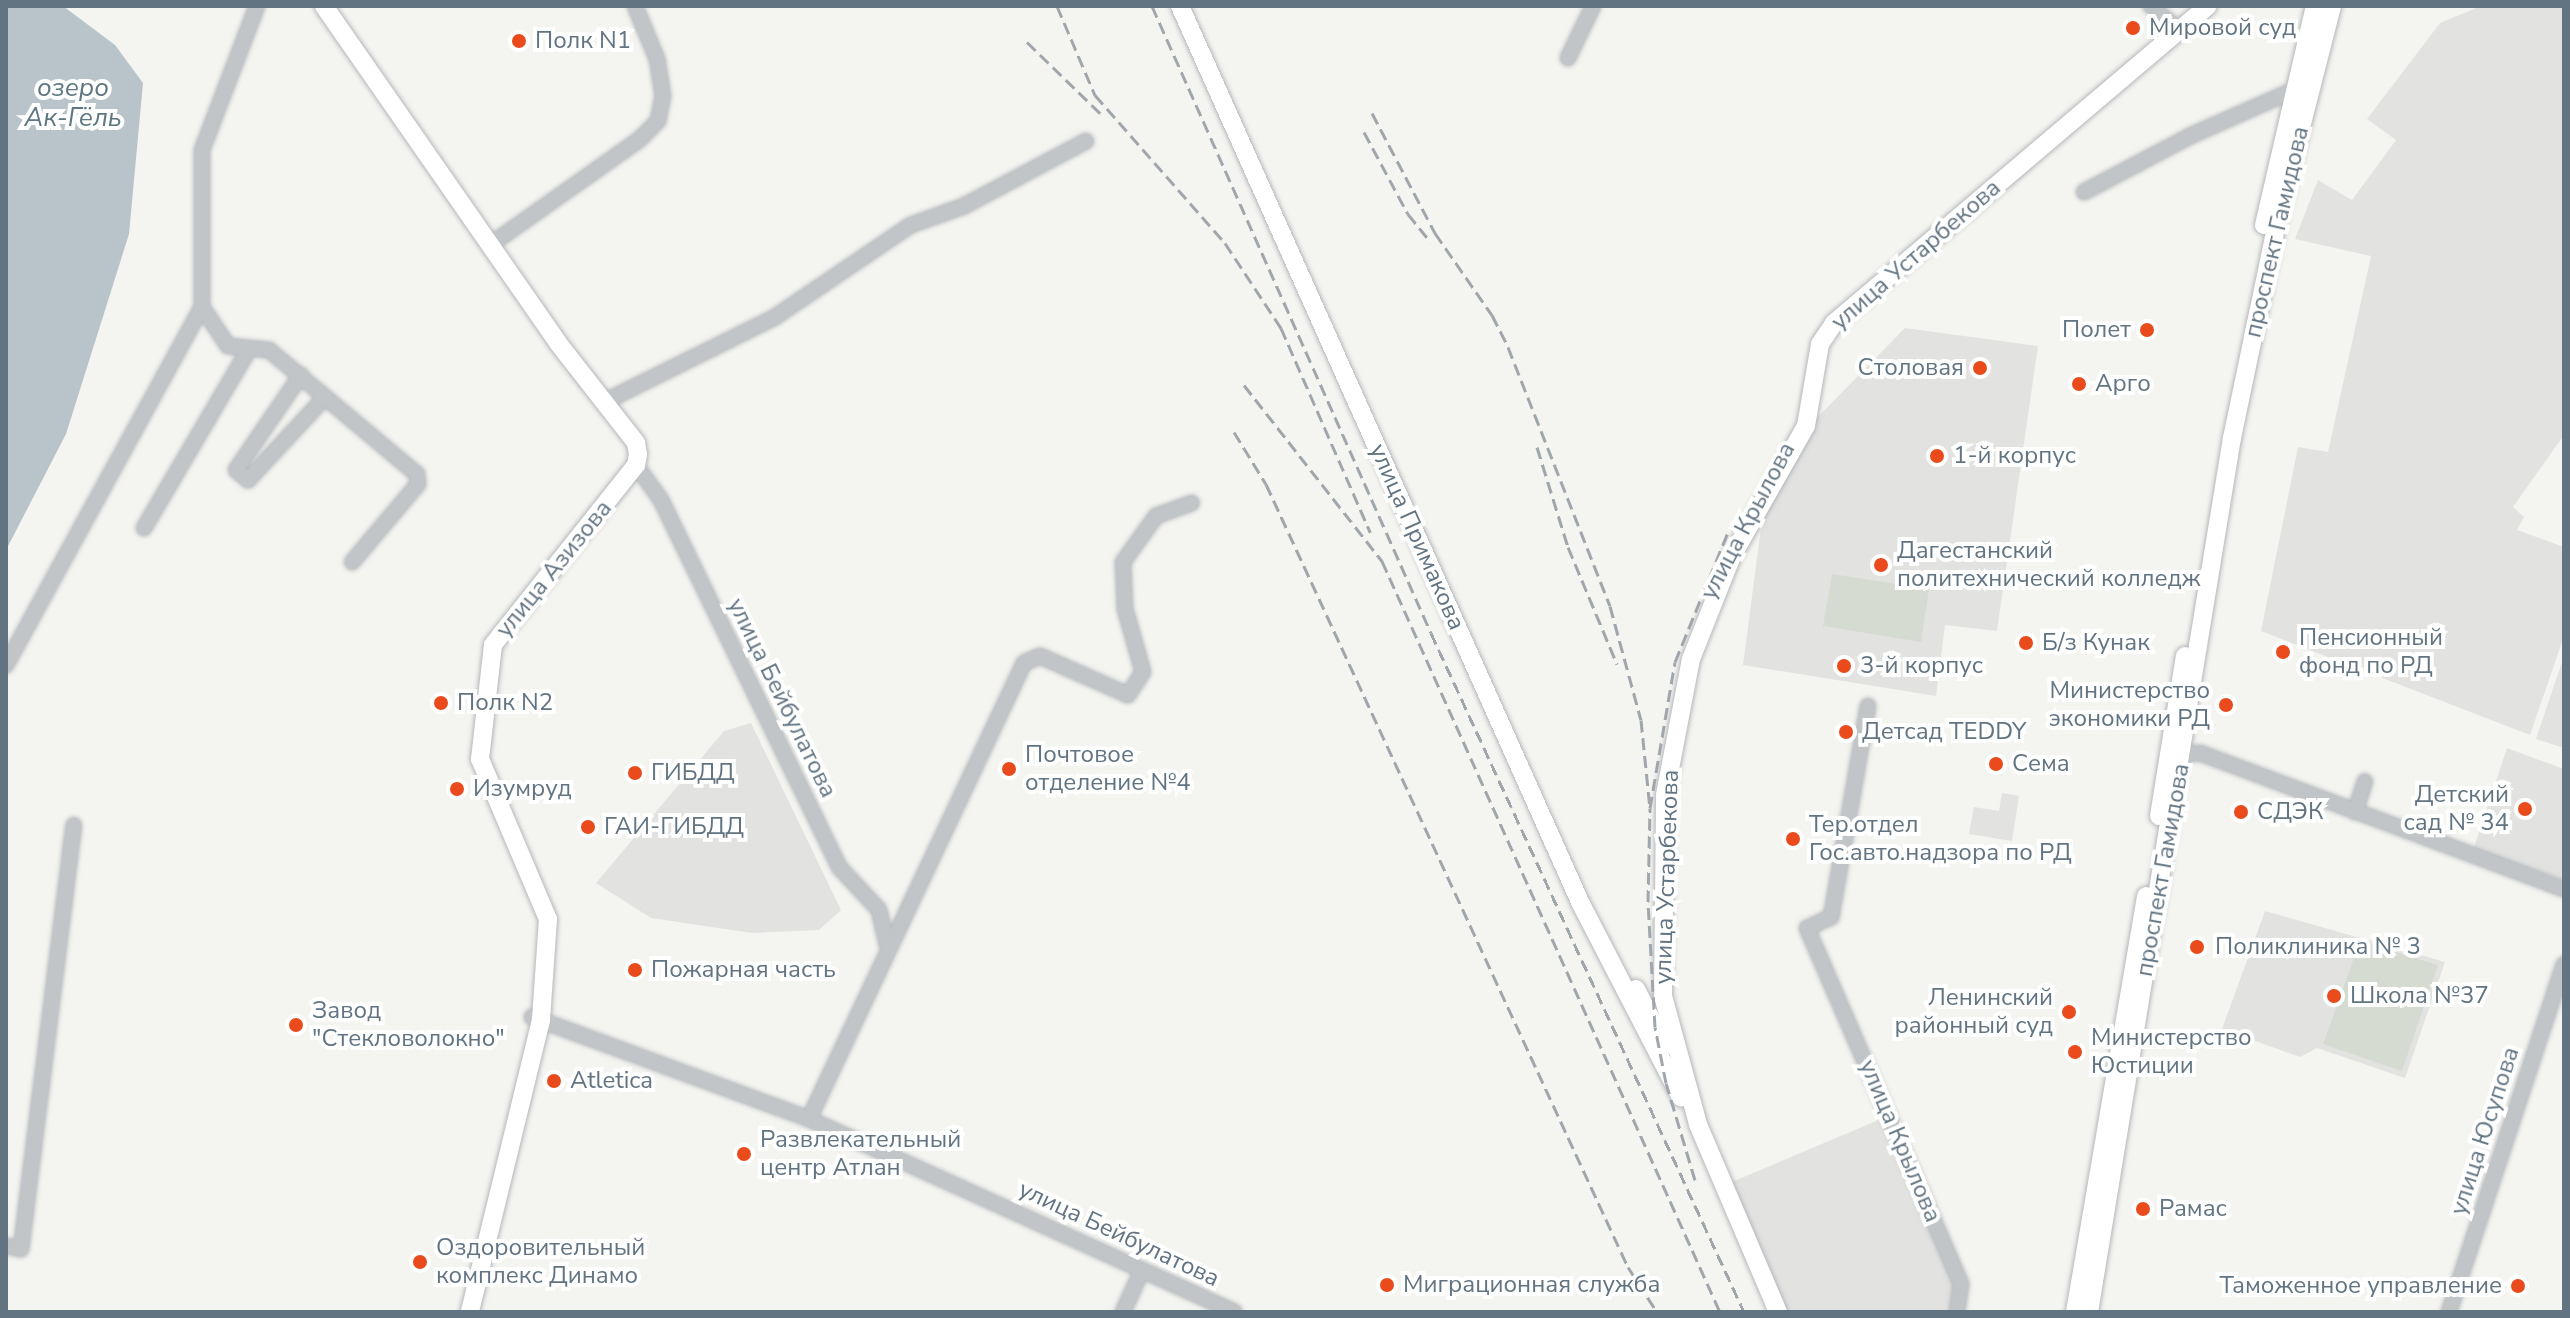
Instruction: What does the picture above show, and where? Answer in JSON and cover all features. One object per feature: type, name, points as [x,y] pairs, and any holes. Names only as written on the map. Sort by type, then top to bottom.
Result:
[{"type":"main road","name":"улица Азизова","points":[[315,6],[628,453],[629,462],[488,641],[473,727],[475,763],[536,898],[540,922],[537,1018],[463,1312]]},
{"type":"main road","points":[[324,6],[490,245],[636,443],[636,465]]},
{"type":"main road","name":"улица Примакова","points":[[1180,6],[1580,902],[1665,1054]]},
{"type":"main road","name":"улица Примакова","points":[[1193,6],[1581,877],[1657,1025],[1665,1054]]},
{"type":"main road","name":"улица Крылова","points":[[1657,1025],[1656,864],[1676,692],[1705,602],[1738,529],[1795,431],[1810,346],[1822,324],[2206,6]]},
{"type":"main road","name":"проспект Гамидова","points":[[2089,1312],[2176,753],[2220,436],[2315,6]]},
{"type":"main road","name":"проспект Гамидова","points":[[2075,1312],[2232,438],[2282,200],[2332,6]]},
{"type":"main road","name":"улица Устарбекова","points":[[1778,1312],[1665,1054],[1660,931],[1665,795],[1684,687],[1715,592],[1806,426],[1820,344],[1834,323],[2179,31]]},
{"type":"main road","name":"улица Азизова","points":[[470,1312],[537,1018],[546,904],[480,759],[493,645],[636,465]]},
{"type":"main road","points":[[1665,1054],[1768,1312]]},
{"type":"street","points":[[6,665],[202,307],[202,150],[257,6]]},
{"type":"street","points":[[490,245],[639,140],[658,121],[663,96],[657,59],[635,6]]},
{"type":"street","points":[[1568,58],[1593,6]]},
{"type":"street","points":[[2151,6],[2179,31]]},
{"type":"street","points":[[2084,192],[2190,136],[2294,90]]},
{"type":"street","points":[[604,402],[775,317],[911,225],[964,206],[1086,141]]},
{"type":"street","points":[[202,307],[228,346],[269,350],[418,479],[352,562]]},
{"type":"street","points":[[144,528],[249,349]]},
{"type":"street","points":[[301,375],[236,470],[248,480],[325,397]]},
{"type":"street","name":"улица Бейбулатова","points":[[636,465],[661,500],[849,882],[879,910],[887,946]]},
{"type":"street","points":[[809,1119],[887,946],[1031,657],[1128,695],[1143,672],[1125,609],[1123,562],[1135,538],[1156,516],[1192,503]]},
{"type":"street","name":"улица Крылова","points":[[1868,706],[1831,917],[1807,928],[1961,1284],[1957,1312]]},
{"type":"street","points":[[2176,753],[2355,812],[2564,889]]},
{"type":"street","points":[[2355,812],[2365,782]]},
{"type":"street","points":[[6,1246],[21,1249],[74,825]]},
{"type":"street","name":"улица Юсупова","points":[[2449,1312],[2564,965]]},
{"type":"street","name":"улица Бейбулатова","points":[[537,1018],[809,1119],[1234,1312]]},
{"type":"street","points":[[1123,1312],[1142,1270]]},
{"type":"shaded area","points":[[2481,6],[2564,6],[2564,435],[2513,507],[2524,517],[2517,530],[2564,547],[2564,636],[2530,735],[2261,631],[2298,447],[2328,452],[2371,256],[2295,239],[2318,180],[2352,200],[2396,140],[2367,119],[2440,23]]},
{"type":"shaded area","name":"Дагестанский политехнический колледж","points":[[1905,328],[2038,346],[1997,631],[1945,625],[1936,696],[1743,665],[1764,505],[1805,430]]},
{"type":"shaded area","points":[[1832,574],[1929,589],[1921,642],[1823,626]]},
{"type":"shaded area","points":[[2564,656],[2564,748],[2536,739]]},
{"type":"shaded area","points":[[751,723],[841,910],[819,930],[752,933],[651,918],[596,883],[724,731]]},
{"type":"shaded area","name":"Детский сад № 34","points":[[2507,748],[2564,769],[2564,880],[2473,850]]},
{"type":"shaded area","points":[[2002,793],[2019,796],[2012,841],[1969,834],[1974,807],[1999,811]]},
{"type":"shaded area","name":"Школа №37","points":[[2265,911],[2445,962],[2405,1078],[2317,1048],[2300,1057],[2222,1029]]},
{"type":"shaded area","points":[[2360,941],[2438,965],[2402,1071],[2323,1044]]},
{"type":"shaded area","points":[[1881,1119],[1957,1287],[1951,1312],[1787,1312],[1727,1184]]},
{"type":"water","name":"озеро Ак-Гёль","points":[[6,6],[63,6],[115,45],[143,83],[129,234],[66,434],[6,550]]},
{"type":"railway","points":[[1057,6],[1095,95],[1225,243],[1281,328],[1370,532]]},
{"type":"railway","points":[[1152,6],[1431,633],[1744,1312]]},
{"type":"railway","points":[[1027,42],[1101,114]]},
{"type":"railway","points":[[1372,113],[1435,233],[1492,315],[1508,347],[1610,606],[1641,720],[1650,808]]},
{"type":"railway","points":[[1364,132],[1408,214],[1431,242]]},
{"type":"railway","points":[[1244,385],[1382,561],[1720,1312]]},
{"type":"railway","points":[[1234,432],[1266,484],[1628,1267],[1657,1312]]},
{"type":"railway","points":[[1537,447],[1568,547],[1617,664]]},
{"type":"railway","points":[[1695,1180],[1666,1083],[1655,1027],[1648,902],[1650,808],[1675,662],[1729,530]]},
{"type":"place","name":"Мировой суд","points":[[2133,28]]},
{"type":"place","name":"Полк N1","points":[[519,41]]},
{"type":"place","name":"Полет","points":[[2147,330]]},
{"type":"place","name":"Столовая","points":[[1980,368]]},
{"type":"place","name":"Арго","points":[[2079,384]]},
{"type":"place","name":"1-й корпус","points":[[1937,456]]},
{"type":"place","name":"Дагестанский политехнический колледж","points":[[1881,565]]},
{"type":"place","name":"Б/з Кунак","points":[[2026,643]]},
{"type":"place","name":"Пенсионный фонд по РД","points":[[2283,652]]},
{"type":"place","name":"3-й корпус","points":[[1844,666]]},
{"type":"place","name":"Полк N2","points":[[441,703]]},
{"type":"place","name":"Министерство экономики РД","points":[[2226,705]]},
{"type":"place","name":"Детсад TEDDY","points":[[1846,732]]},
{"type":"place","name":"Сема","points":[[1996,764]]},
{"type":"place","name":"Почтовое отделение №4","points":[[1009,769]]},
{"type":"place","name":"ГИБДД","points":[[635,773]]},
{"type":"place","name":"Изумруд","points":[[457,789]]},
{"type":"place","name":"Детский сад № 34","points":[[2525,809]]},
{"type":"place","name":"СДЭК","points":[[2241,812]]},
{"type":"place","name":"ГАИ-ГИБДД","points":[[588,827]]},
{"type":"place","name":"Тер.отдел Гос.авто.надзора по РД","points":[[1793,839]]},
{"type":"place","name":"Поликлиника № 3","points":[[2197,947]]},
{"type":"place","name":"Пожарная часть","points":[[635,970]]},
{"type":"place","name":"Школа №37","points":[[2334,996]]},
{"type":"place","name":"Ленинский районный суд","points":[[2069,1012]]},
{"type":"place","name":"Завод \"Стекловолокно\"","points":[[296,1025]]},
{"type":"place","name":"Министерство Юстиции","points":[[2075,1052]]},
{"type":"place","name":"Atletica","points":[[554,1081]]},
{"type":"place","name":"Развлекательный центр Атлан","points":[[744,1154]]},
{"type":"place","name":"Рамас","points":[[2143,1209]]},
{"type":"place","name":"Оздоровительный комплекс Динамо","points":[[420,1262]]},
{"type":"place","name":"Миграционная служба","points":[[1387,1285]]},
{"type":"place","name":"Таможенное управление","points":[[2518,1286]]}]
